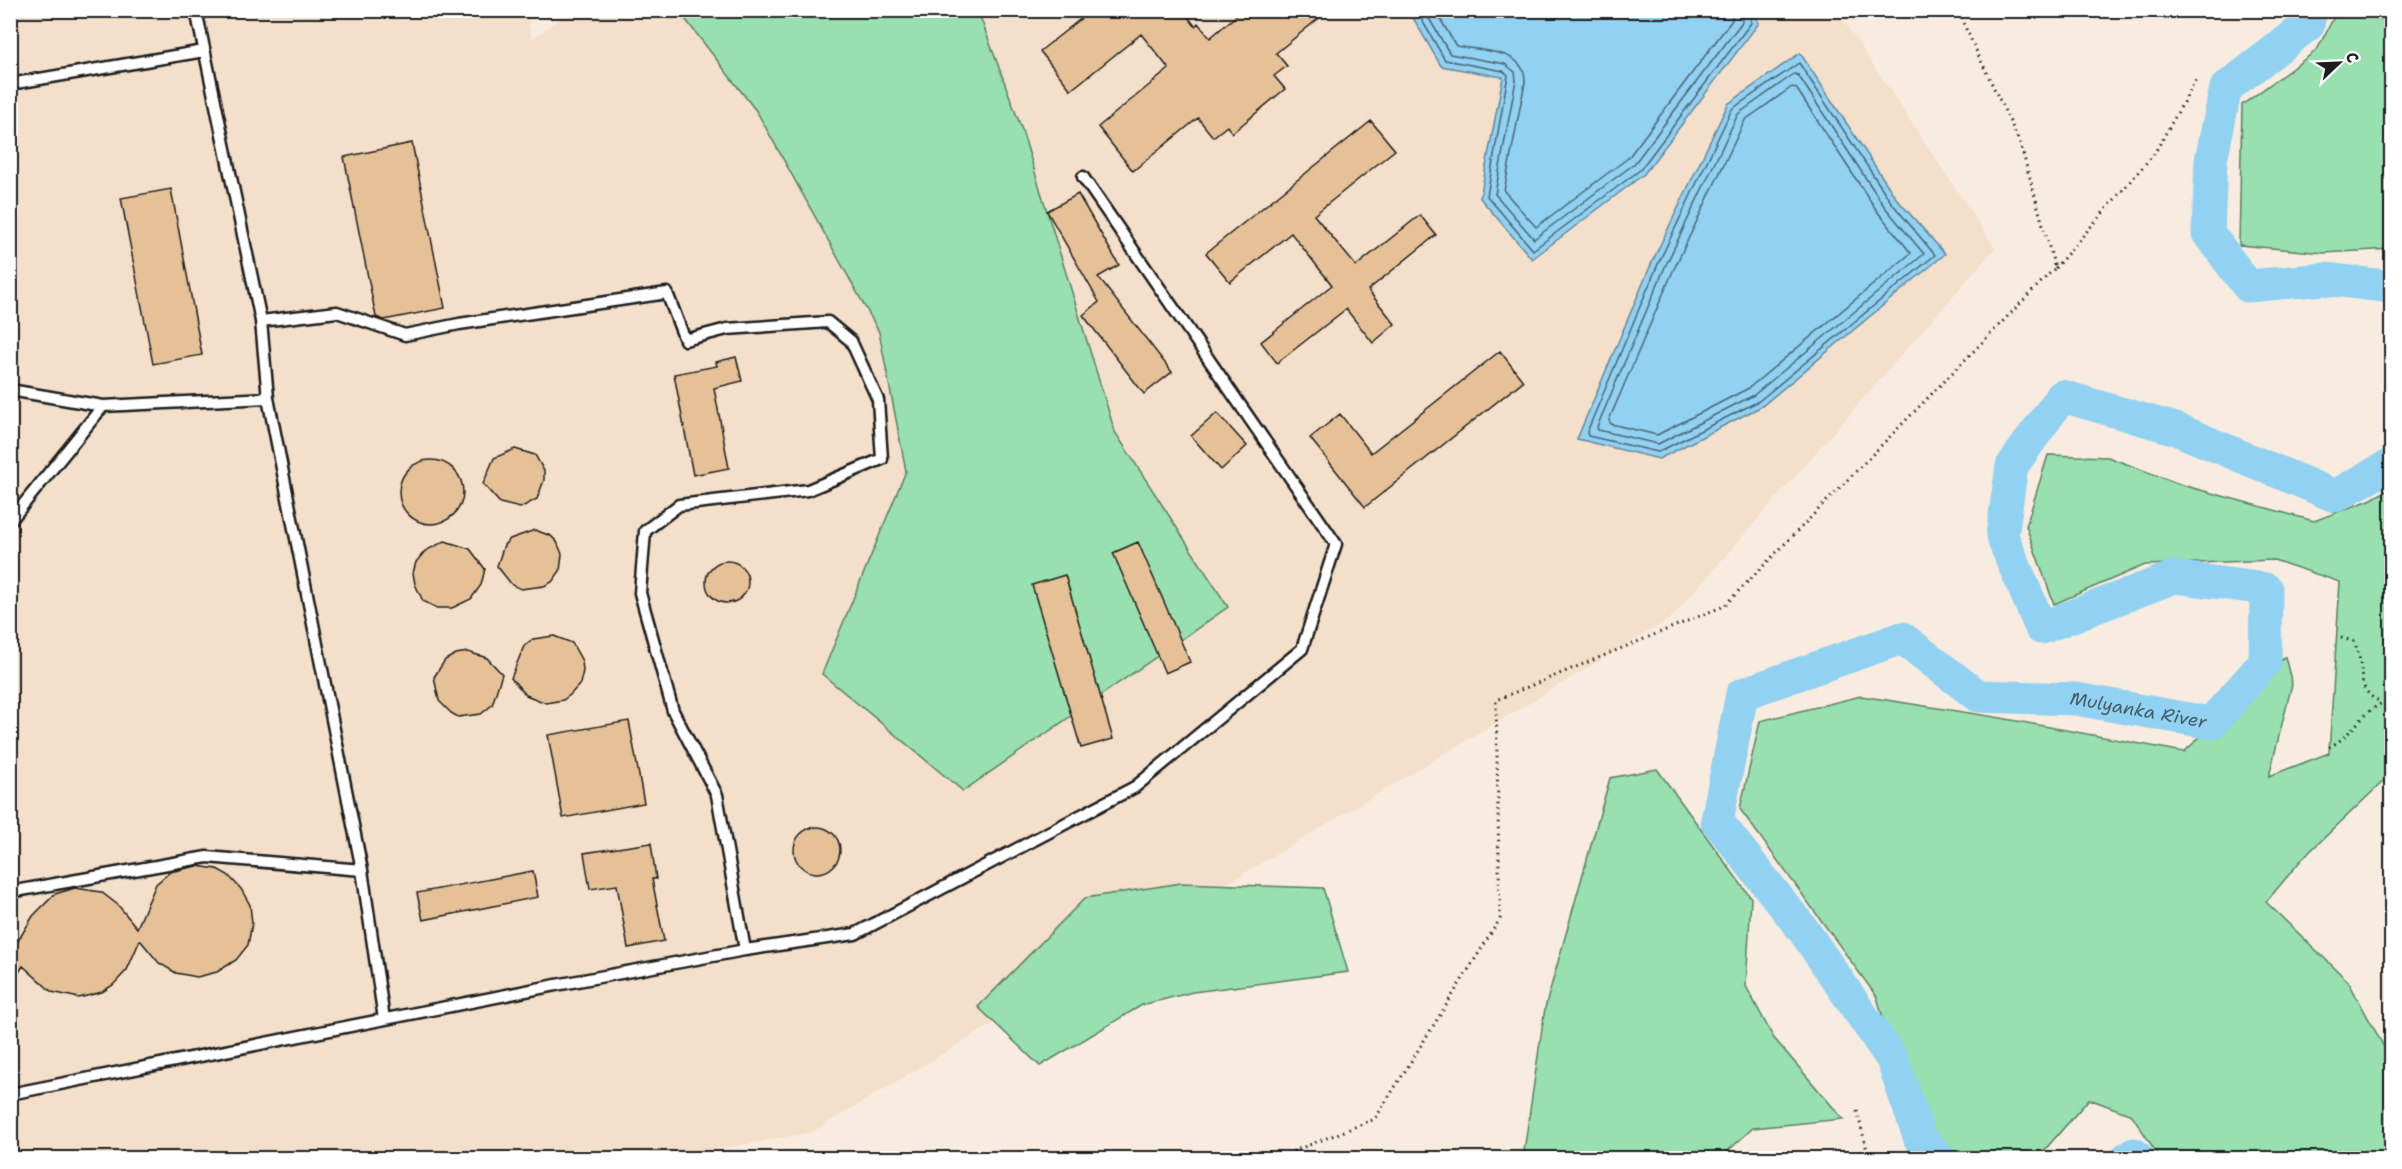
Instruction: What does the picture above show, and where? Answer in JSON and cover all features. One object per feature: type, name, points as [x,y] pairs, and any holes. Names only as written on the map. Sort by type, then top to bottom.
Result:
[{"type":"lane","points":[[196,10],[261,321],[268,398],[362,870],[384,1019]]},
{"type":"lane","points":[[10,84],[204,51]]},
{"type":"lane","points":[[10,1094],[745,950],[855,934],[1136,787],[1302,649],[1336,544],[1083,177]]},
{"type":"lane","points":[[261,321],[337,312],[405,335],[459,324],[667,293],[685,339],[727,329],[828,322],[851,341],[878,400],[882,459],[808,490],[679,505],[645,531],[640,593],[673,711],[717,795],[745,950]]},
{"type":"lane","points":[[10,390],[103,406],[268,398]]},
{"type":"lane","points":[[10,521],[103,406]]},
{"type":"lane","points":[[10,892],[207,857],[362,870]]},
{"type":"path","points":[[1957,10],[2020,143],[2055,268]]},
{"type":"path","points":[[1276,1158],[1375,1119],[1500,919],[1496,700],[1724,606],[2055,268],[2154,154],[2196,80]]},
{"type":"path","points":[[2341,638],[2353,641],[2359,650],[2363,688],[2371,698],[2382,702]]},
{"type":"path","points":[[2329,747],[2339,742],[2382,702],[2391,700]]},
{"type":"path","points":[[1857,1111],[1869,1158]]},
{"type":"shaded area","points":[[572,10],[1837,11],[1995,248],[1671,618],[812,1132],[670,1158],[11,1158],[10,11],[527,11],[532,39]]},
{"type":"green space","points":[[679,11],[978,11],[1021,127],[1115,432],[1228,607],[963,791],[822,674],[906,471],[879,332],[757,112]]},
{"type":"green space","points":[[2337,11],[2391,11],[2391,249],[2324,253],[2239,245],[2242,105],[2317,50]]},
{"type":"green space","points":[[2048,455],[2108,457],[2182,485],[2314,521],[2370,500],[2391,488],[2391,774],[2302,859],[2266,902],[2348,981],[2391,1060],[2391,1158],[2160,1158],[2132,1115],[2089,1099],[2042,1153],[2021,1158],[1946,1158],[1907,1101],[1877,997],[1740,809],[1760,721],[1861,696],[2001,718],[2184,752],[2285,657],[2292,684],[2269,776],[2329,753],[2340,582],[2274,560],[2145,565],[2054,604],[2026,526]]},
{"type":"green space","points":[[1657,769],[1751,898],[1746,986],[1773,1037],[1843,1119],[1753,1128],[1720,1158],[1523,1158],[1545,1008],[1610,778]]},
{"type":"green space","points":[[1181,883],[1323,888],[1348,972],[1193,992],[1142,1005],[1040,1066],[978,1007],[1085,898]]},
{"type":"water","points":[[1409,11],[1754,11],[1759,23],[1644,174],[1532,259],[1480,198],[1503,77],[1441,66]]},
{"type":"water","points":[[1800,53],[1896,198],[1945,254],[1762,406],[1659,459],[1577,439],[1652,262],[1728,104]]},
{"type":"building","points":[[1092,10],[1183,10],[1195,26],[1198,23],[1210,38],[1243,10],[1329,10],[1276,53],[1287,66],[1274,76],[1285,89],[1232,133],[1227,126],[1213,137],[1198,118],[1133,171],[1098,127],[1169,69],[1141,34],[1071,90],[1040,51]]},
{"type":"building","points":[[1371,121],[1395,150],[1314,215],[1356,266],[1420,215],[1436,235],[1368,290],[1395,324],[1373,343],[1346,309],[1277,363],[1261,342],[1332,285],[1291,233],[1230,282],[1206,253]]},
{"type":"building","points":[[412,143],[445,308],[384,320],[376,317],[344,157]]},
{"type":"building","points":[[171,189],[202,355],[153,364],[121,198]]},
{"type":"building","points":[[1078,194],[1119,265],[1098,277],[1172,372],[1144,394],[1083,315],[1099,302],[1047,211]]},
{"type":"building","points":[[1500,351],[1523,381],[1365,507],[1310,438],[1340,414],[1371,453]]},
{"type":"building","points":[[736,357],[742,381],[714,388],[729,468],[693,475],[674,374],[717,366],[716,362]]},
{"type":"building","points":[[1217,413],[1247,446],[1221,470],[1191,436]]},
{"type":"building","points":[[515,449],[535,455],[544,471],[544,480],[537,499],[520,508],[500,503],[483,484],[494,458]]},
{"type":"building","points":[[431,460],[449,465],[454,469],[458,474],[463,492],[458,510],[454,515],[449,519],[431,524],[413,519],[408,515],[404,510],[399,492],[404,474],[408,469],[413,465]]},
{"type":"building","points":[[535,530],[551,536],[557,542],[562,554],[560,571],[552,582],[544,586],[521,589],[512,585],[497,566],[504,545],[510,539]]},
{"type":"building","points":[[445,541],[470,549],[485,569],[481,585],[471,599],[452,608],[437,608],[423,601],[415,584],[413,573],[416,562],[425,551]]},
{"type":"building","points":[[1138,542],[1190,662],[1165,673],[1113,553]]},
{"type":"building","points":[[727,561],[742,567],[748,582],[742,597],[727,603],[712,597],[706,582],[712,567]]},
{"type":"building","points":[[1065,575],[1113,739],[1081,748],[1032,585]]},
{"type":"building","points":[[554,636],[572,643],[582,661],[583,671],[580,684],[570,695],[563,700],[546,703],[526,695],[511,678],[524,646],[533,639]]},
{"type":"building","points":[[468,652],[487,658],[502,674],[492,705],[481,714],[458,717],[439,701],[434,677],[445,660],[456,654]]},
{"type":"building","points":[[629,721],[644,803],[563,818],[548,735]]},
{"type":"building","points":[[817,827],[833,834],[840,850],[833,866],[817,873],[801,866],[794,850],[801,834]]},
{"type":"building","points":[[651,843],[656,879],[652,879],[664,941],[628,948],[617,885],[590,889],[584,853]]},
{"type":"building","points":[[197,866],[217,869],[228,875],[241,889],[250,905],[252,923],[248,945],[236,960],[217,972],[197,977],[176,973],[159,963],[140,940],[127,970],[113,985],[102,992],[79,998],[52,992],[23,966],[10,986],[10,954],[33,916],[55,894],[75,888],[101,892],[118,905],[137,928],[156,884],[170,872]]},
{"type":"building","points":[[533,871],[538,897],[423,920],[417,893]]},
{"type":"waterway","name":"Mulyanka River","points":[[2311,10],[2308,25],[2226,88],[2211,160],[2208,233],[2248,286],[2325,279],[2392,287]]},
{"type":"waterway","name":"Mulyanka River","points":[[1940,1158],[1920,1139],[1892,1059],[1804,931],[1717,821],[1742,694],[1902,638],[1978,696],[2076,699],[2211,723],[2265,662],[2266,589],[2174,577],[2041,628],[2002,536],[2012,466],[2062,396],[2176,429],[2335,496],[2392,464]]},
{"type":"waterway","name":"Mulyanka River","points":[[2127,1158],[2134,1154],[2138,1158]]}]
